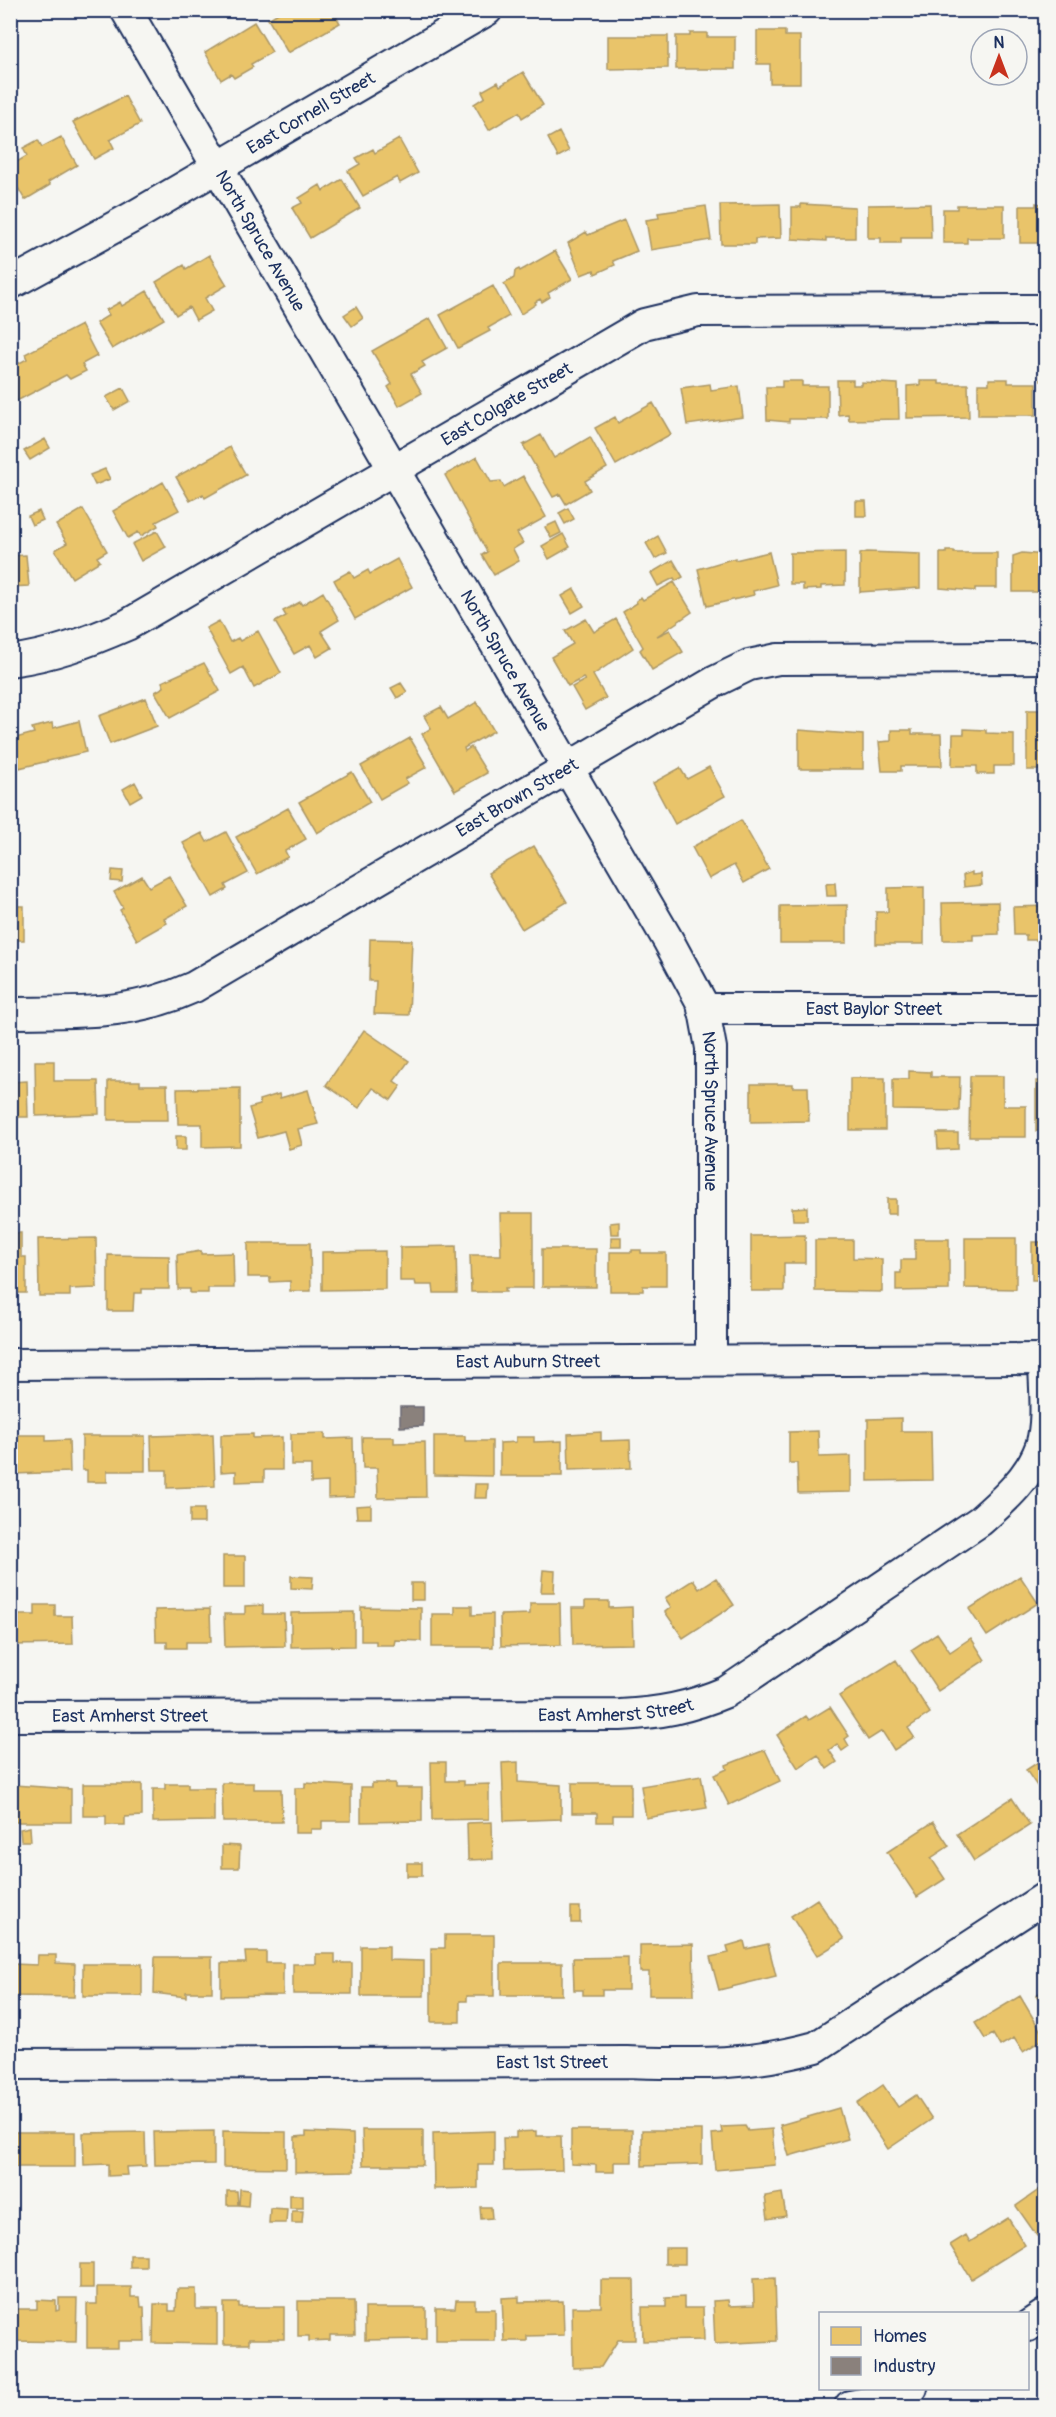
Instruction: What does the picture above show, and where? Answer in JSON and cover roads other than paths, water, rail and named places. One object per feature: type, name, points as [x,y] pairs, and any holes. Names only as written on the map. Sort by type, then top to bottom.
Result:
[{"type":"street","name":"North Spruce Avenue","points":[[126,10],[668,940],[703,1009],[711,1048],[711,1360]]},
{"type":"street","name":"East Cornell Street","points":[[10,284],[487,10]]},
{"type":"street","name":"East Colgate Street","points":[[10,661],[43,656],[83,645],[127,624],[598,348],[644,324],[698,311],[1046,310]]},
{"type":"street","name":"East Brown Street","points":[[10,1012],[95,1012],[136,1007],[172,997],[194,987],[716,681],[749,665],[778,659],[825,657],[1046,658]]},
{"type":"street","name":"East Baylor Street","points":[[703,1009],[1046,1009]]},
{"type":"street","name":"East Auburn Street","points":[[10,1364],[1045,1359]]},
{"type":"street","name":"East Amherst Street","points":[[10,1716],[620,1715],[666,1712],[698,1703],[726,1692],[963,1533],[1013,1491],[1033,1463],[1041,1445],[1045,1359]]},
{"type":"street","name":"East 1st Street","points":[[10,2064],[627,2062],[716,2065],[773,2059],[816,2047],[1046,1897]]},
{"type":"street","points":[[1029,2325],[1046,2314]]},
{"type":"street","points":[[850,2406],[884,2400],[907,2390]]}]
